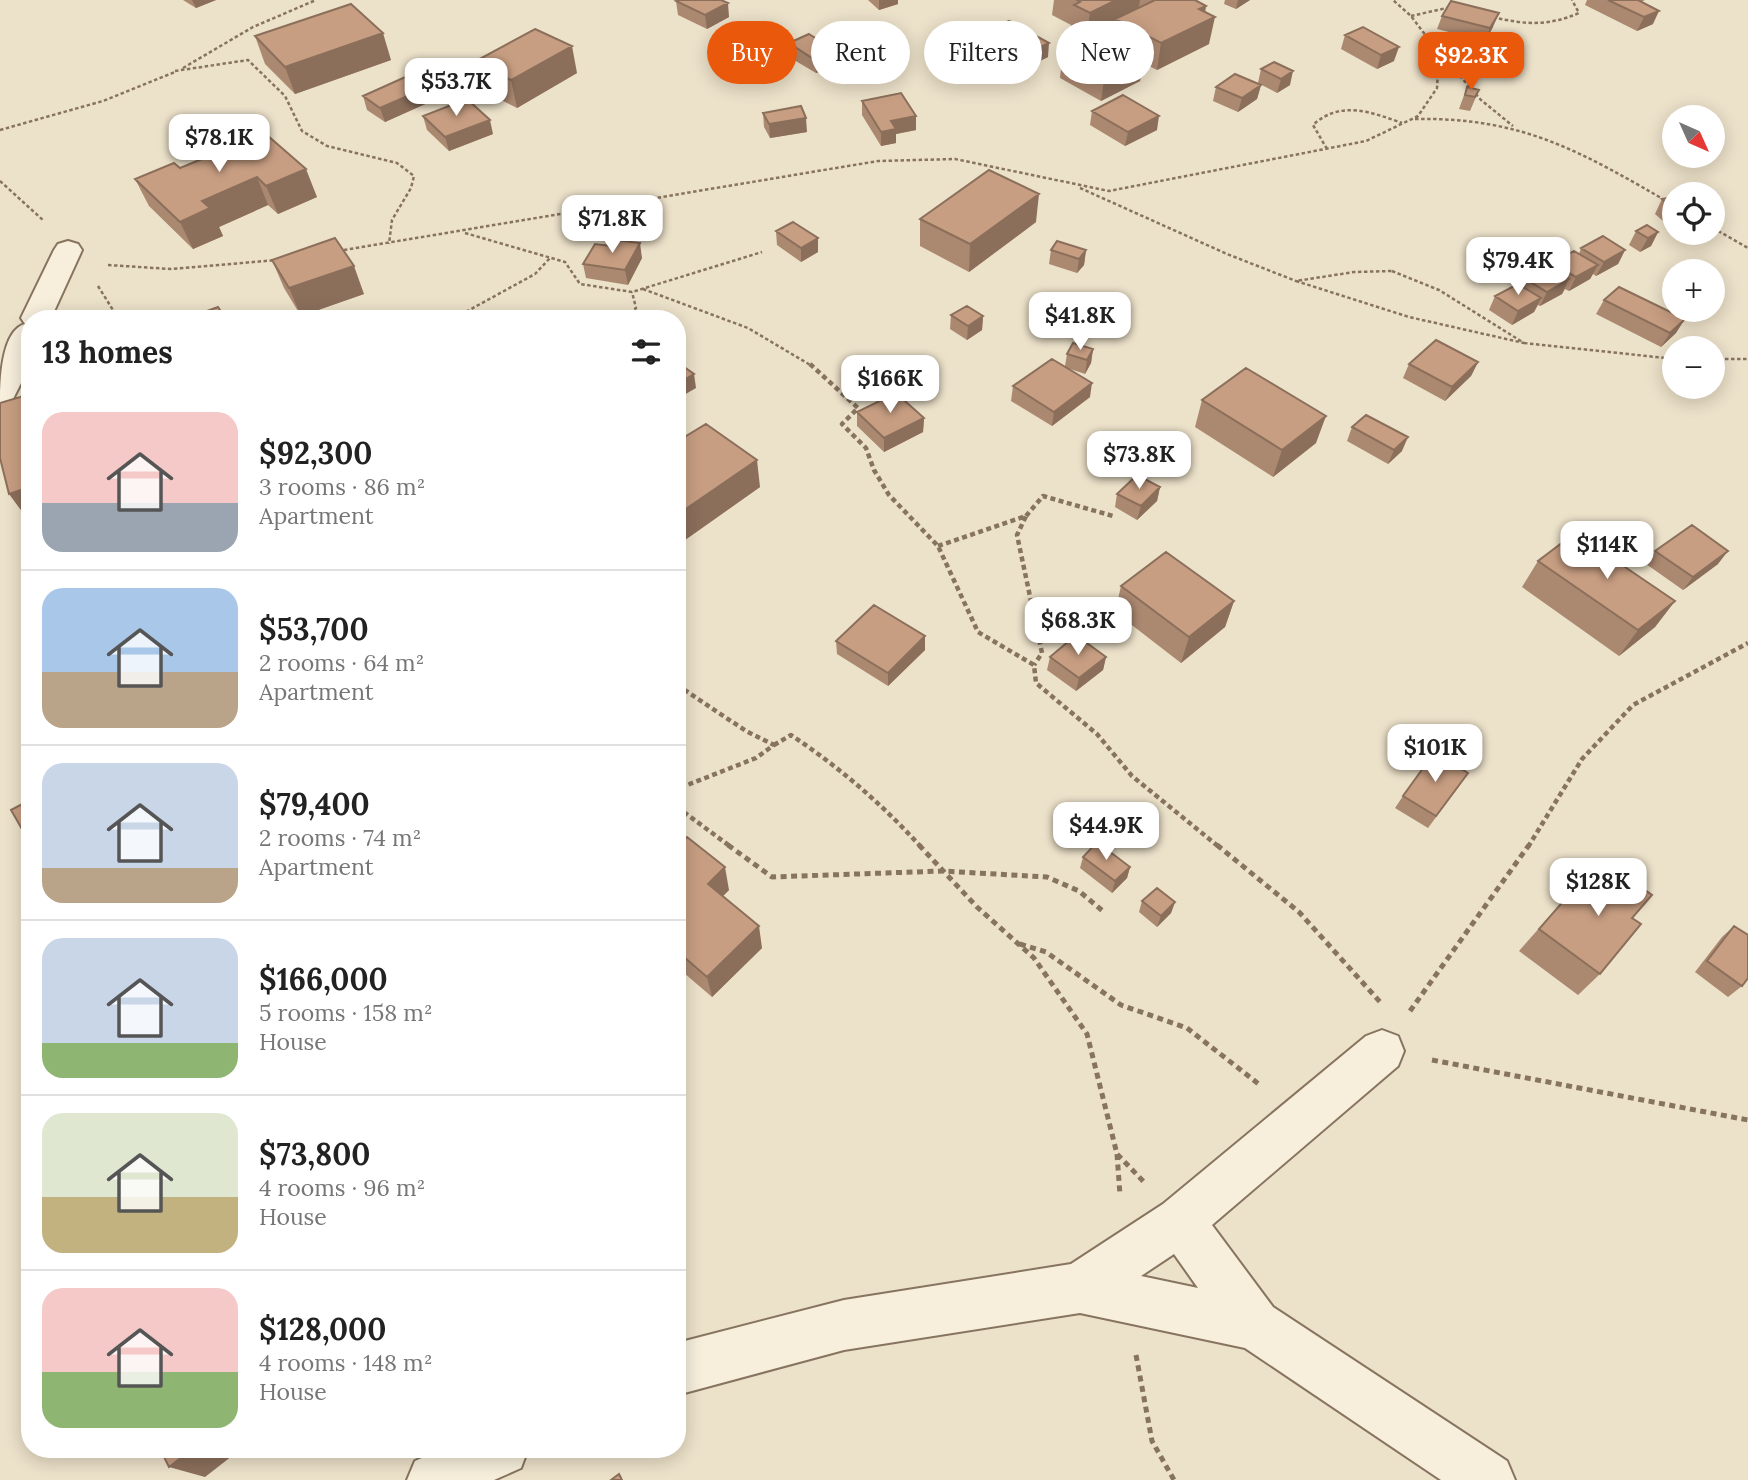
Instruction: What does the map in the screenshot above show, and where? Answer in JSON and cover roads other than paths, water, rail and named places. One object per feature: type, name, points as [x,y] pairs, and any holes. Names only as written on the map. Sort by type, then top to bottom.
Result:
[{"type":"street","points":[[40,310],[68,250]]},
{"type":"street","points":[[0,396],[21,351]]},
{"type":"street","points":[[1103,1293],[1180,1221],[1311,1111],[1391,1038]]},
{"type":"street","points":[[1180,1221],[1255,1325],[1488,1480]]},
{"type":"street","points":[[686,1367],[844,1325],[1103,1293],[1255,1325]]},
{"type":"street","points":[[434,1480],[482,1458]]}]
